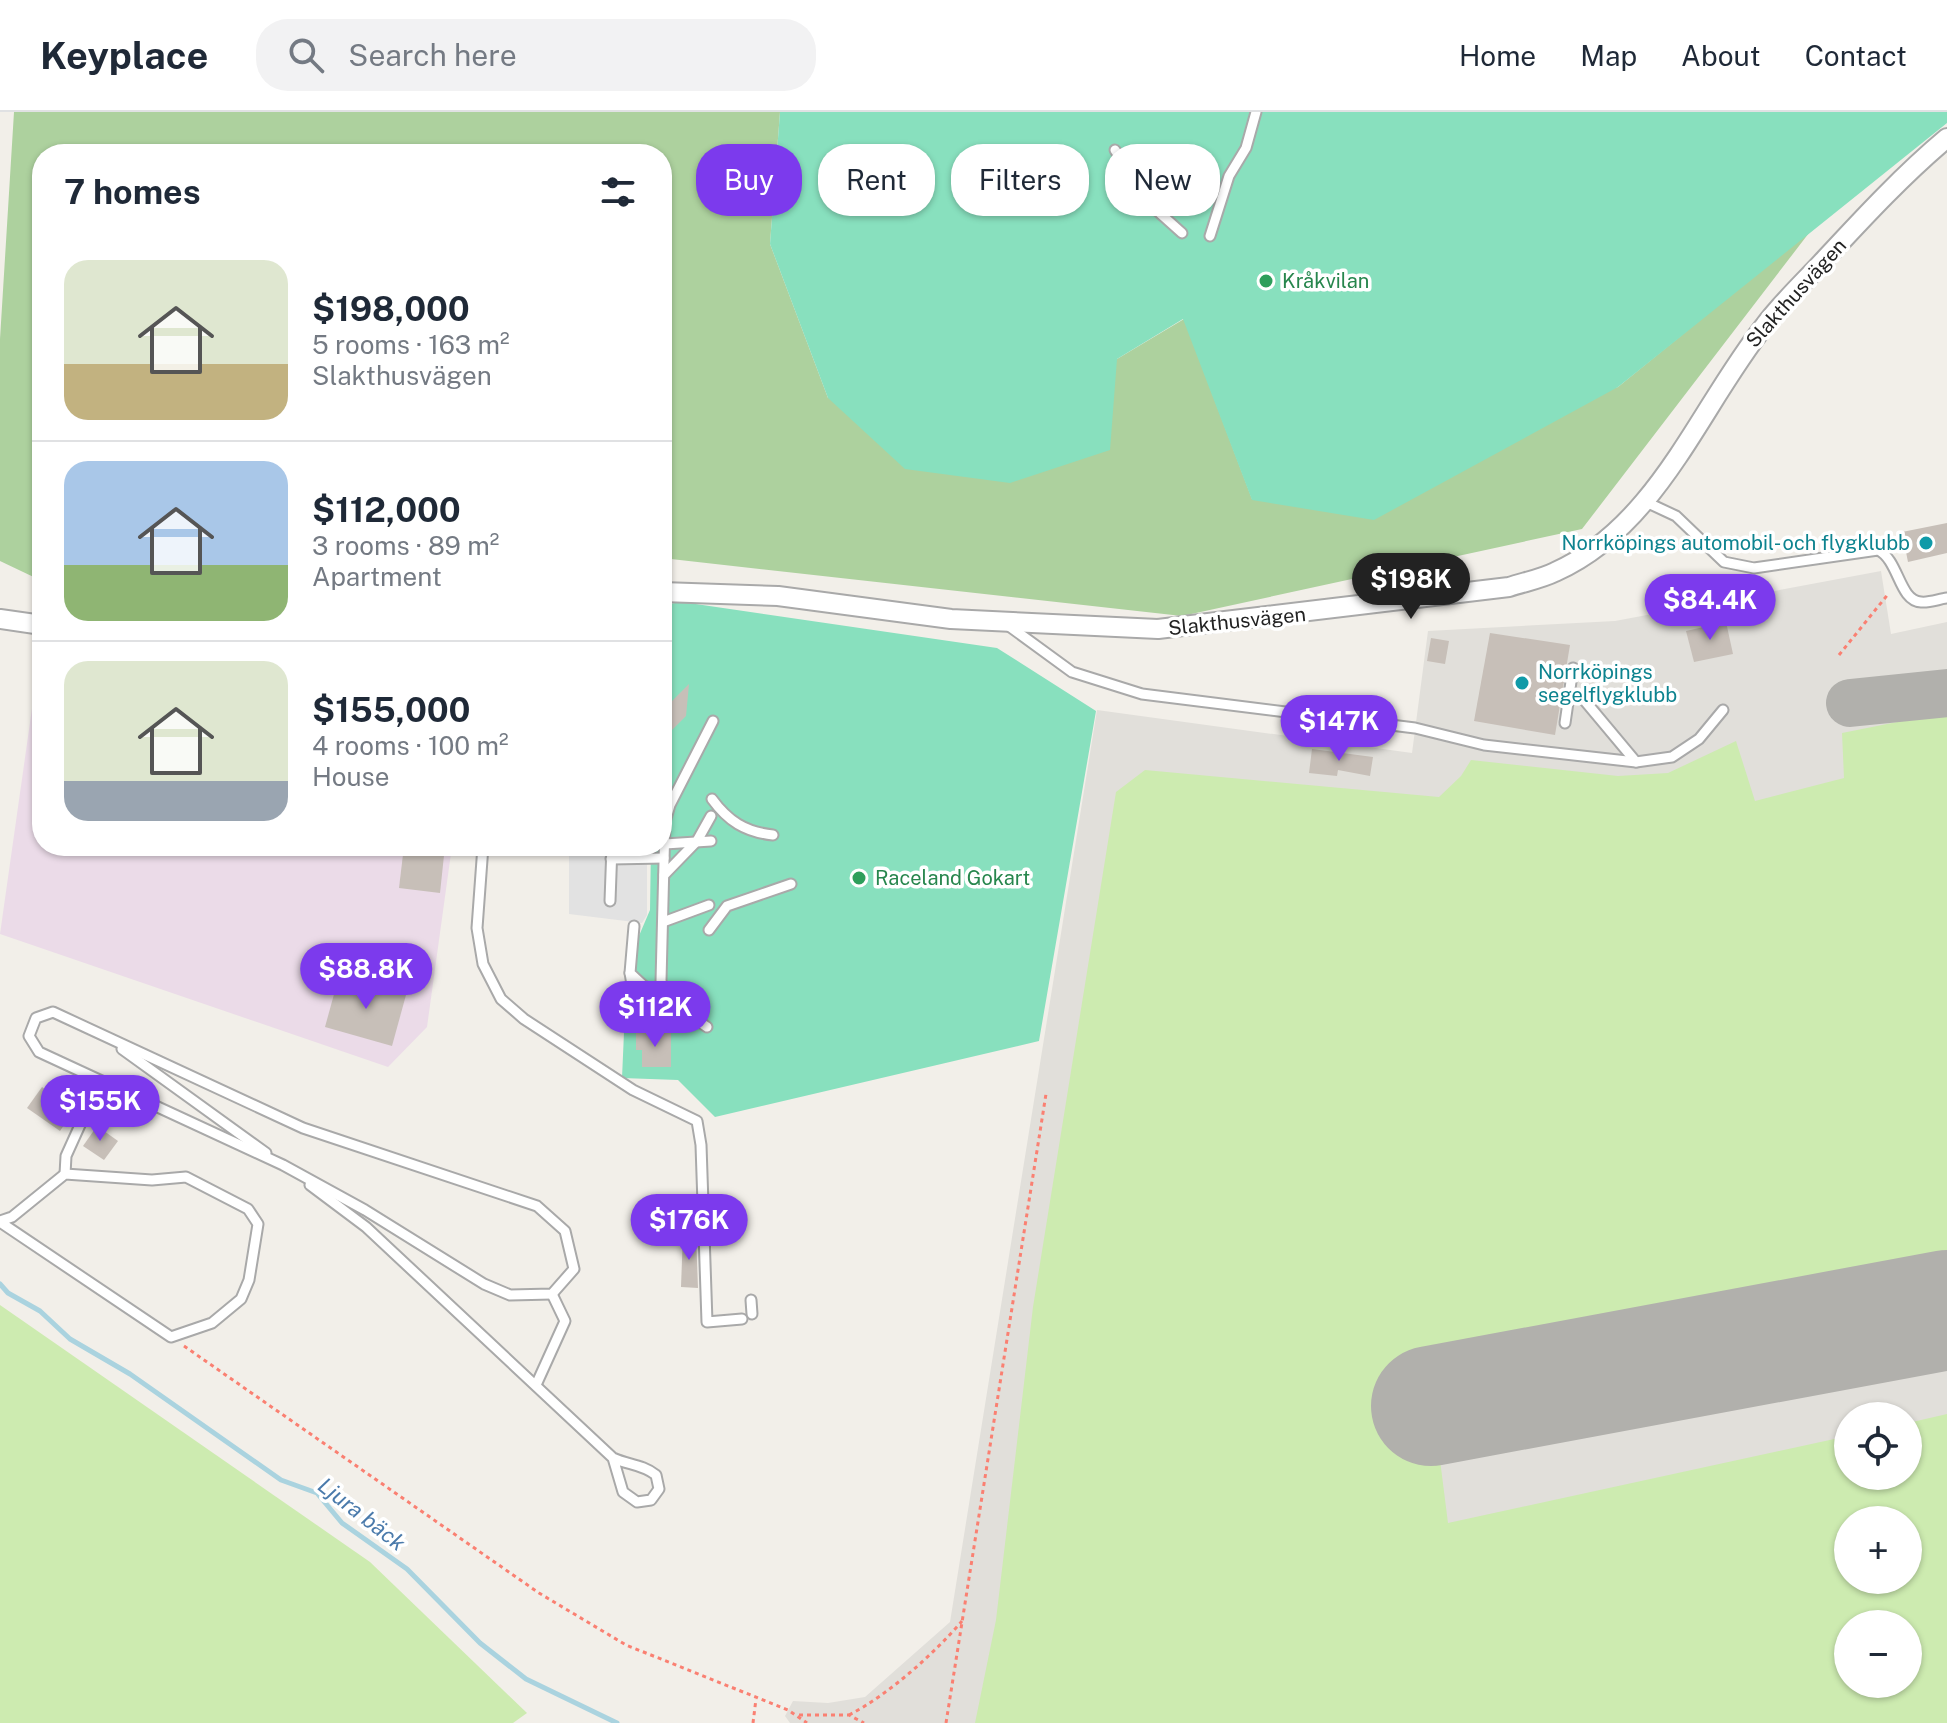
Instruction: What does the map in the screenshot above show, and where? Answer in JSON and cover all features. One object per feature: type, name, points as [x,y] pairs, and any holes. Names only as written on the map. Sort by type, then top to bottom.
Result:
[{"type":"street","name":"Slakthusvägen","points":[[672,592],[778,596],[951,619],[1158,629],[1509,587],[1556,572],[1600,545],[1646,502],[1692,435],[1728,372],[1767,322],[1916,164],[1947,138]]},
{"type":"street","points":[[0,619],[32,624]]},
{"type":"lane","points":[[1210,236],[1229,176],[1246,148],[1256,112]]},
{"type":"lane","points":[[1163,216],[1182,233]]},
{"type":"lane","points":[[1646,502],[1676,516],[1724,562],[1754,568],[1878,550],[1891,559],[1899,580],[1912,600],[1921,603],[1947,598]]},
{"type":"lane","points":[[1003,621],[1072,672],[1142,694],[1415,728],[1484,745],[1636,762],[1672,757],[1699,739],[1723,710]]},
{"type":"lane","points":[[1565,723],[1573,668]]},
{"type":"lane","points":[[1569,692],[1580,695],[1636,762]]},
{"type":"lane","points":[[672,801],[713,721]]},
{"type":"lane","points":[[712,799],[727,819],[755,833],[773,835]]},
{"type":"lane","points":[[664,875],[697,841],[711,816]]},
{"type":"lane","points":[[672,843],[711,841]]},
{"type":"lane","points":[[482,856],[477,928],[483,964],[501,999],[524,1019],[633,1090],[697,1121],[701,1145],[707,1322],[742,1319]]},
{"type":"lane","points":[[610,901],[611,856]]},
{"type":"lane","points":[[611,859],[664,858],[661,981],[668,998],[663,1015],[642,1020],[636,1008],[630,973],[634,926]]},
{"type":"lane","points":[[709,930],[727,906],[791,884]]},
{"type":"lane","points":[[663,922],[709,905]]},
{"type":"lane","points":[[630,973],[644,986],[668,998],[707,1027]]},
{"type":"lane","points":[[53,1012],[303,1128],[537,1206],[565,1231],[574,1269],[552,1294],[510,1295],[484,1284],[365,1210],[283,1165],[99,1083],[39,1052],[29,1036],[36,1018],[53,1012]]},
{"type":"lane","points":[[103,1035],[366,1227],[613,1458],[626,1464],[644,1465],[656,1475],[659,1489],[651,1500],[637,1502],[623,1492],[613,1458]]},
{"type":"lane","points":[[65,1174],[66,1156],[99,1083]]},
{"type":"lane","points":[[65,1174],[152,1180],[186,1177],[248,1209],[258,1224],[249,1280],[241,1299],[212,1323],[171,1337],[0,1222],[12,1217],[65,1174]]},
{"type":"lane","points":[[536,1385],[565,1321],[552,1294]]},
{"type":"lane","points":[[751,1300],[752,1314]]},
{"type":"path","points":[[1839,655],[1899,580]]},
{"type":"path","points":[[946,1723],[1046,1094]]},
{"type":"path","points":[[171,1337],[539,1593],[626,1645],[799,1715],[807,1723]]},
{"type":"path","points":[[799,1715],[849,1715],[873,1703],[941,1645],[965,1618]]},
{"type":"path","points":[[753,1723],[756,1697]]},
{"type":"path","points":[[849,1715],[864,1723]]},
{"type":"shaded area","points":[[1881,571],[1891,634],[1947,622],[1947,1723],[790,1723],[785,1716],[793,1701],[828,1703],[865,1697],[950,1622],[1097,710],[1412,753],[1428,631],[1615,621]]},
{"type":"shaded area","points":[[32,708],[32,856],[451,856],[427,1027],[388,1067],[0,934]]},
{"type":"shaded area","points":[[569,856],[647,856],[647,915],[642,923],[569,914]]},
{"type":"green space","points":[[14,112],[780,112],[778,144],[696,144],[696,216],[772,216],[770,244],[828,398],[1117,359],[1184,319],[1252,499],[1618,387],[1812,229],[1582,529],[1182,616],[672,559],[672,144],[32,144],[32,576],[0,561],[0,339]]},
{"type":"green space","name":"Kråkvilan","points":[[780,112],[1947,112],[1947,123],[1618,387],[1374,520],[1252,500],[1183,319],[1117,359],[1110,450],[1010,483],[905,469],[828,398],[770,244],[772,216],[802,216],[802,144],[778,144]]},
{"type":"green space","name":"Raceland Gokart","points":[[682,602],[997,648],[1096,711],[1039,1041],[715,1117],[678,1080],[622,1078],[627,964],[650,910],[651,856],[672,856],[672,604]]},
{"type":"green space","points":[[1947,712],[1947,1262],[1422,1360],[1448,1523],[1834,1439],[1834,1490],[1922,1490],[1922,1420],[1947,1414],[1947,1723],[975,1723],[996,1620],[1033,1307],[1116,792],[1145,770],[1439,797],[1461,776],[1471,760],[1618,776],[1668,773],[1736,741],[1755,801],[1844,778],[1842,733]]},
{"type":"green space","points":[[0,1305],[370,1562],[527,1713],[513,1723],[0,1723]]},
{"type":"building","name":"Norrköpings automobil- och flygklubb","points":[[1947,523],[1947,553],[1908,562],[1902,532]]},
{"type":"building","points":[[1726,622],[1733,654],[1694,662],[1686,631]]},
{"type":"building","name":"Norrköpings segelflygklubb","points":[[1490,633],[1570,645],[1555,735],[1474,721]]},
{"type":"building","points":[[1431,638],[1449,641],[1445,664],[1427,661]]},
{"type":"building","points":[[689,684],[686,716],[672,730],[672,701]]},
{"type":"building","points":[[1312,749],[1373,757],[1370,776],[1338,770],[1337,776],[1309,773]]},
{"type":"building","points":[[403,856],[444,856],[440,893],[399,888]]},
{"type":"building","points":[[339,976],[406,995],[392,1046],[325,1027]]},
{"type":"building","points":[[636,1033],[671,1033],[671,1067],[642,1067],[642,1050],[636,1050]]},
{"type":"building","points":[[42,1087],[74,1110],[60,1131],[27,1108]]},
{"type":"building","points":[[97,1126],[118,1141],[104,1160],[83,1146]]},
{"type":"building","points":[[683,1233],[696,1234],[698,1288],[681,1287]]},
{"type":"waterway","name":"Ljura bäck","points":[[0,1284],[8,1293],[40,1311],[70,1339],[130,1374],[281,1480],[317,1493],[342,1523],[407,1569],[480,1643],[526,1679],[617,1723]]},
{"type":"taxiway","points":[[1850,703],[1947,693]]},
{"type":"runway","points":[[1431,1406],[1947,1310]]},
{"type":"place","name":"Kråkvilan","points":[[1266,281]]},
{"type":"place","name":"Norrköpings automobil- och flygklubb","points":[[1926,543]]},
{"type":"place","name":"Norrköpings segelflygklubb","points":[[1522,683]]},
{"type":"place","name":"Raceland Gokart","points":[[859,878]]}]
